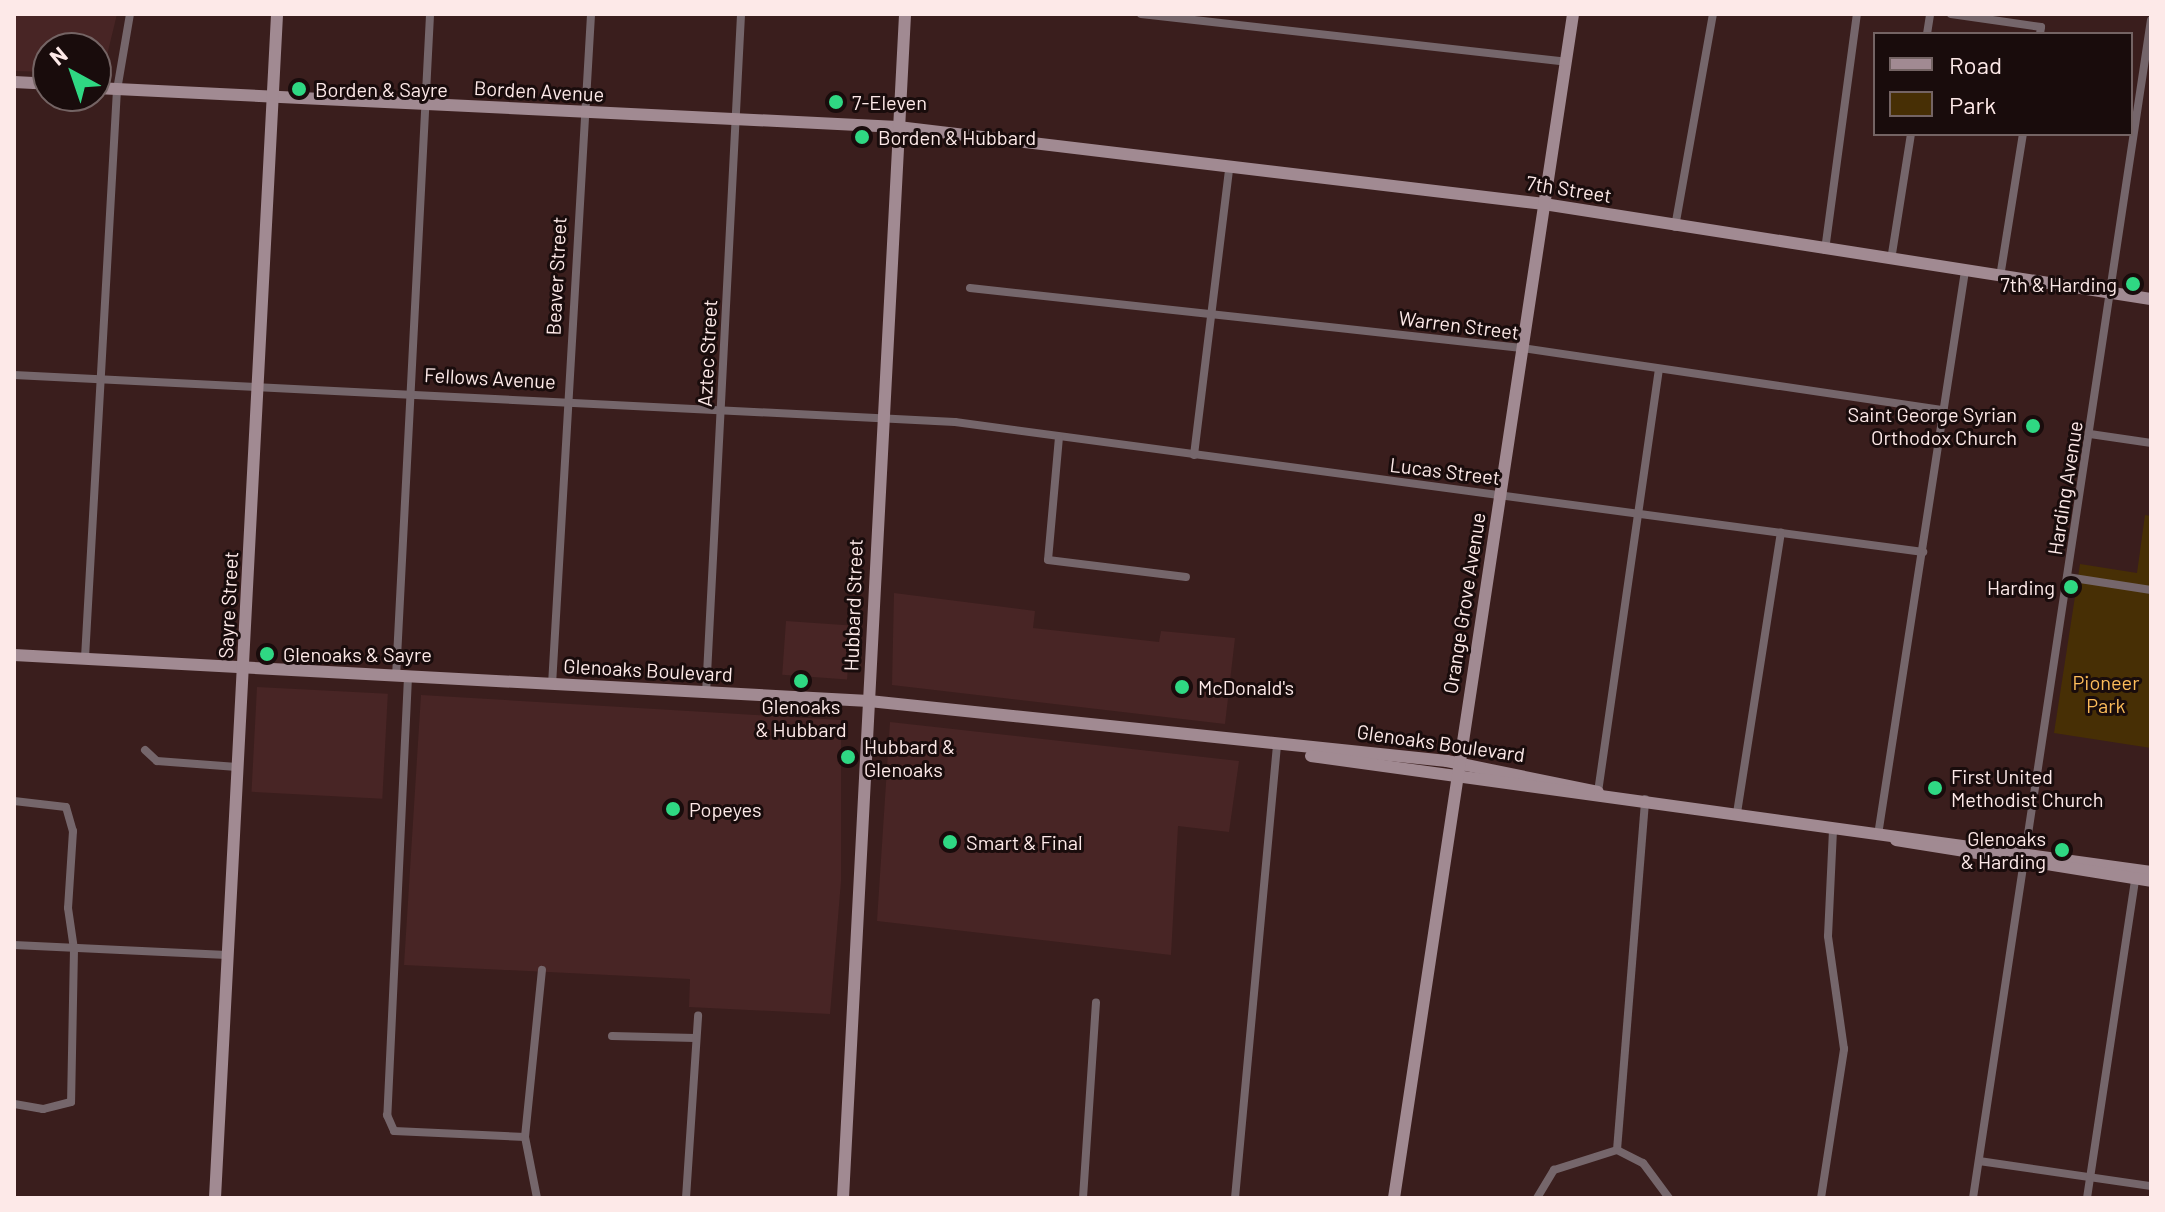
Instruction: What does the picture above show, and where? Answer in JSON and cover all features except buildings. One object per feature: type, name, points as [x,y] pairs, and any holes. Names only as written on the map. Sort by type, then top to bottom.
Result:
[{"type":"street","points":[[85,658],[117,90],[130,14]]},
{"type":"street","name":"Sayre Street","points":[[215,1198],[277,14]]},
{"type":"street","points":[[430,14],[412,390],[387,1115],[394,1131],[525,1137]]},
{"type":"street","name":"Beaver Street","points":[[552,685],[565,398],[591,14]]},
{"type":"street","name":"Aztec Street","points":[[706,694],[741,14]]},
{"type":"street","name":"Hubbard Street","points":[[843,1198],[881,416],[905,14]]},
{"type":"street","points":[[1141,14],[1566,62]]},
{"type":"street","name":"Orange Grove Avenue","points":[[1394,1198],[1573,14]]},
{"type":"street","points":[[1675,228],[1713,14]]},
{"type":"street","points":[[1825,250],[1857,14]]},
{"type":"street","points":[[1951,14],[2041,31]]},
{"type":"street","name":"Harding Avenue","points":[[1973,1198],[2151,20]]},
{"type":"street","name":"Borden Avenue","points":[[112,90],[734,122],[898,127],[978,139]]},
{"type":"street","points":[[2139,98],[2151,100]]},
{"type":"street","points":[[1891,260],[1911,136]]},
{"type":"street","points":[[2000,277],[2023,136]]},
{"type":"street","name":"7th Street","points":[[978,139],[1544,204],[1675,228],[2151,299]]},
{"type":"street","points":[[1194,455],[1229,168]]},
{"type":"street","points":[[1878,835],[1965,271]]},
{"type":"street","name":"Warren Street","points":[[970,288],[1522,348],[1943,410]]},
{"type":"street","points":[[1598,792],[1659,370]]},
{"type":"street","name":"Fellows Avenue","points":[[14,375],[259,388],[412,390],[720,406],[963,423]]},
{"type":"street","name":"Lucas Street","points":[[963,423],[1638,511],[1923,552]]},
{"type":"street","points":[[2090,434],[2151,443]]},
{"type":"street","points":[[1059,437],[1048,560],[1186,577]]},
{"type":"street","points":[[1737,813],[1781,532]]},
{"type":"street","points":[[2067,577],[2151,590]]},
{"type":"street","name":"Glenoaks Boulevard","points":[[14,655],[869,701],[1277,748],[1460,763],[1598,792]]},
{"type":"street","points":[[1235,1198],[1277,748]]},
{"type":"street","name":"Glenoaks Boulevard","points":[[1277,748],[1457,778],[1598,792],[1878,835],[2024,865],[2136,874],[2151,872]]},
{"type":"street","points":[[145,750],[157,761],[237,767]]},
{"type":"street","points":[[1617,1150],[1645,799]]},
{"type":"street","points":[[14,801],[66,807],[73,831],[68,908],[74,949],[71,1102],[43,1109],[14,1104]]},
{"type":"street","points":[[1821,1198],[1844,1049],[1828,936],[1833,828]]},
{"type":"street","name":"Glenoaks Boulevard","points":[[1878,835],[2026,850],[2136,874],[2151,881]]},
{"type":"street","points":[[2087,1198],[2136,874]]},
{"type":"street","points":[[14,945],[227,955]]},
{"type":"street","points":[[537,1198],[525,1137],[542,970]]},
{"type":"street","points":[[1083,1198],[1096,1002]]},
{"type":"street","points":[[686,1198],[698,1015]]},
{"type":"street","points":[[612,1036],[695,1038]]},
{"type":"street","points":[[1537,1198],[1554,1170],[1617,1150],[1643,1163],[1669,1198]]},
{"type":"street","points":[[1979,1161],[2151,1186]]},
{"type":"shaded area","points":[[14,14],[117,14],[112,35],[112,32],[32,32],[32,72],[14,71]]},
{"type":"shaded area","points":[[894,593],[1035,611],[1033,628],[1159,642],[1161,631],[1235,638],[1225,724],[892,685]]},
{"type":"shaded area","points":[[786,621],[851,626],[847,679],[782,675]]},
{"type":"shaded area","points":[[257,687],[388,694],[382,799],[252,792]]},
{"type":"shaded area","points":[[421,695],[841,720],[841,881],[830,1014],[689,1007],[690,979],[404,965]]},
{"type":"shaded area","points":[[890,722],[1239,761],[1229,832],[1178,826],[1171,955],[877,921]]},
{"type":"green space","name":"Pioneer Park","points":[[2145,515],[2151,516],[2151,748],[2054,733],[2080,564],[2137,573]]},
{"type":"place","name":"Borden & Sayre","points":[[299,89]]},
{"type":"place","name":"7-Eleven","points":[[836,102]]},
{"type":"place","name":"Borden & Hubbard","points":[[862,137]]},
{"type":"place","name":"7th & Harding","points":[[2133,284]]},
{"type":"place","name":"Saint George Syrian Orthodox Church","points":[[2033,426]]},
{"type":"place","name":"Harding","points":[[2071,587]]},
{"type":"place","name":"Glenoaks & Sayre","points":[[267,654]]},
{"type":"place","name":"Glenoaks & Hubbard","points":[[801,681]]},
{"type":"place","name":"McDonald's","points":[[1182,687]]},
{"type":"place","name":"Hubbard & Glenoaks","points":[[848,757]]},
{"type":"place","name":"First United Methodist Church","points":[[1935,788]]},
{"type":"place","name":"Popeyes","points":[[673,809]]},
{"type":"place","name":"Smart & Final","points":[[950,842]]},
{"type":"place","name":"Glenoaks & Harding","points":[[2062,850]]}]
